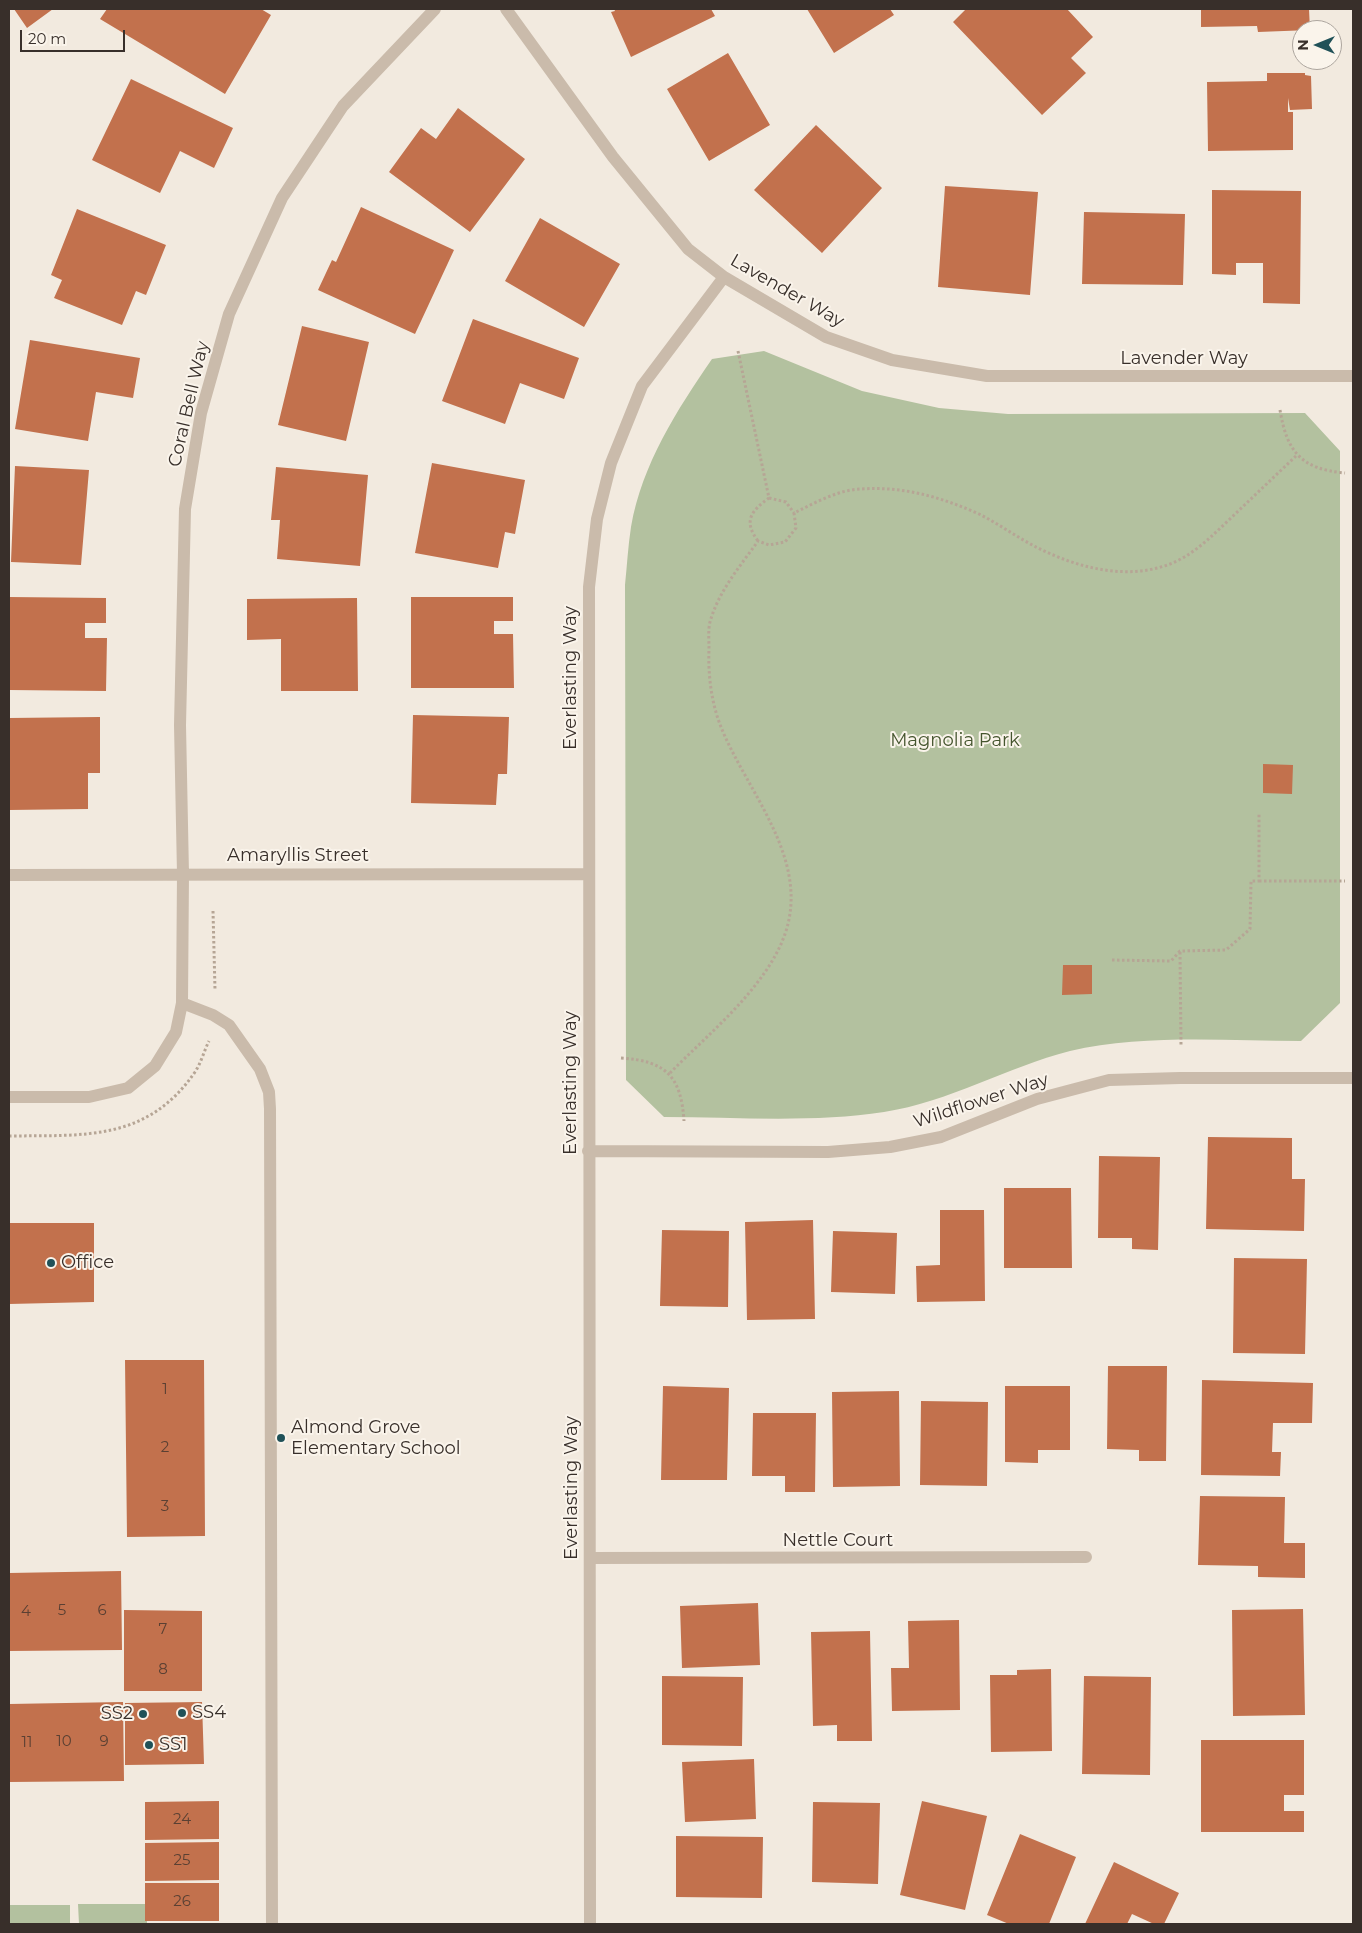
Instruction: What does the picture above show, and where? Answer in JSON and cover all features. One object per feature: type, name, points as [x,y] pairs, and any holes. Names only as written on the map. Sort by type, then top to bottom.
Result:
[{"type":"street","name":"Coral Bell Way","points":[[9,1097],[89,1097],[128,1088],[155,1066],[176,1032],[182,1003],[183,874],[180,725],[184,509],[201,413],[229,314],[282,198],[343,106],[435,9]]},
{"type":"street","name":"Lavender Way","points":[[506,9],[614,158],[688,249],[724,277],[826,337],[892,360],[987,376],[1353,376]]},
{"type":"street","name":"Everlasting Way","points":[[590,1924],[589,588],[597,519],[611,463],[642,386],[724,277]]},
{"type":"street","name":"Amaryllis Street","points":[[9,875],[588,874]]},
{"type":"street","points":[[182,1003],[214,1015],[229,1025],[260,1069],[269,1092],[272,1924]]},
{"type":"street","name":"Wildflower Way","points":[[588,1151],[828,1152],[890,1147],[941,1137],[1037,1099],[1109,1080],[1353,1078]]},
{"type":"street","name":"Nettle Court","points":[[590,1558],[883,1559],[1086,1557]]},
{"type":"path","points":[[738,351],[769,498]]},
{"type":"path","points":[[1280,410],[1284,433],[1296,456],[1326,471],[1344,473]]},
{"type":"path","points":[[794,513],[832,495],[859,489],[894,488],[925,494],[979,514],[1038,548],[1092,568],[1118,573],[1175,562],[1196,551],[1296,456]]},
{"type":"path","points":[[769,498],[786,502],[794,513],[796,528],[784,542],[769,545],[758,541],[752,532],[750,520],[755,508],[769,498]]},
{"type":"path","points":[[670,1073],[765,974],[785,934],[792,896],[787,864],[778,840],[721,726],[708,674],[710,622],[729,582],[758,541]]},
{"type":"path","points":[[1259,813],[1259,881]]},
{"type":"path","points":[[1112,960],[1171,960],[1180,951],[1226,950],[1250,929],[1251,881],[1344,881]]},
{"type":"path","points":[[1180,951],[1181,1045]]},
{"type":"path","points":[[621,1058],[654,1063],[670,1073],[678,1085],[682,1099],[684,1121]]},
{"type":"green space","name":"Magnolia Park","points":[[764,351],[862,391],[939,408],[1008,414],[1305,413],[1340,451],[1340,1003],[1301,1041],[1155,1040],[1098,1046],[1070,1051],[1047,1058],[955,1093],[908,1107],[884,1112],[830,1117],[774,1119],[664,1117],[626,1080],[625,585],[631,527],[643,481],[652,460],[674,418],[712,359]]},
{"type":"green space","points":[[78,1904],[147,1904],[147,1924],[79,1924]]},
{"type":"green space","points":[[9,1905],[70,1905],[70,1924],[9,1924]]},
{"type":"building","points":[[14,9],[53,9],[27,28]]},
{"type":"building","points":[[107,9],[261,9],[271,15],[225,94],[100,19]]},
{"type":"building","points":[[614,9],[711,9],[715,16],[631,57],[611,12],[615,11]]},
{"type":"building","points":[[807,9],[890,9],[894,15],[834,53]]},
{"type":"building","points":[[966,9],[1067,9],[1093,37],[1071,58],[1086,73],[1042,115],[953,22]]},
{"type":"building","points":[[1201,9],[1309,9],[1310,20],[1292,20],[1292,31],[1258,32],[1257,26],[1201,27]]},
{"type":"building","points":[[728,53],[770,125],[709,161],[667,89]]},
{"type":"building","points":[[1267,73],[1305,73],[1305,75],[1311,76],[1312,109],[1290,110],[1288,98],[1288,112],[1293,112],[1293,150],[1208,151],[1207,82],[1267,81]]},
{"type":"building","points":[[131,79],[233,128],[214,168],[180,151],[160,193],[92,160]]},
{"type":"building","points":[[458,108],[525,159],[470,232],[389,172],[421,128],[436,139]]},
{"type":"building","points":[[816,125],[882,188],[822,253],[754,190]]},
{"type":"building","points":[[945,186],[1038,192],[1030,295],[938,287]]},
{"type":"building","points":[[1212,190],[1301,191],[1300,304],[1263,303],[1263,263],[1236,263],[1236,275],[1212,274]]},
{"type":"building","points":[[361,207],[454,250],[415,334],[318,290],[332,260],[336,262]]},
{"type":"building","points":[[77,209],[166,245],[146,295],[136,291],[122,325],[54,298],[62,280],[51,275]]},
{"type":"building","points":[[1084,212],[1185,214],[1183,285],[1082,284]]},
{"type":"building","points":[[540,218],[620,264],[584,327],[505,281]]},
{"type":"building","points":[[473,319],[579,358],[564,399],[520,383],[505,424],[442,401]]},
{"type":"building","points":[[302,326],[369,342],[346,441],[278,425]]},
{"type":"building","points":[[30,340],[140,358],[133,398],[96,392],[88,441],[15,429]]},
{"type":"building","points":[[432,463],[525,480],[515,534],[505,532],[498,568],[415,553]]},
{"type":"building","points":[[15,466],[89,470],[81,565],[11,562]]},
{"type":"building","points":[[276,467],[368,475],[360,566],[277,559],[280,520],[271,520]]},
{"type":"building","points":[[9,597],[106,598],[106,623],[85,623],[85,638],[107,638],[106,691],[9,690]]},
{"type":"building","points":[[411,597],[513,597],[513,621],[494,621],[494,634],[513,634],[514,688],[411,688]]},
{"type":"building","points":[[357,598],[358,691],[281,691],[281,639],[247,640],[247,599]]},
{"type":"building","points":[[413,715],[509,717],[507,774],[498,774],[496,805],[411,803]]},
{"type":"building","points":[[100,717],[100,773],[88,773],[88,809],[9,810],[9,718]]},
{"type":"building","points":[[1263,764],[1293,765],[1292,794],[1263,793]]},
{"type":"building","points":[[1063,965],[1092,965],[1092,994],[1062,995]]},
{"type":"building","points":[[1208,1137],[1292,1138],[1292,1179],[1305,1179],[1304,1231],[1206,1229]]},
{"type":"building","points":[[1099,1156],[1160,1157],[1158,1250],[1132,1249],[1132,1238],[1098,1238]]},
{"type":"building","points":[[1004,1188],[1071,1188],[1072,1268],[1004,1268]]},
{"type":"building","points":[[940,1210],[984,1210],[985,1301],[917,1302],[916,1266],[940,1265]]},
{"type":"building","points":[[813,1220],[815,1319],[747,1320],[745,1222]]},
{"type":"building","name":"Office","points":[[9,1223],[94,1223],[94,1302],[9,1304]]},
{"type":"building","points":[[662,1230],[729,1231],[728,1307],[660,1306]]},
{"type":"building","points":[[833,1231],[897,1233],[895,1294],[831,1292]]},
{"type":"building","points":[[1234,1258],[1307,1259],[1305,1354],[1233,1353]]},
{"type":"building","points":[[125,1360],[204,1360],[205,1536],[127,1537]]},
{"type":"building","points":[[1108,1366],[1167,1366],[1166,1461],[1139,1461],[1139,1450],[1107,1449]]},
{"type":"building","points":[[1202,1380],[1313,1383],[1312,1423],[1273,1423],[1272,1452],[1281,1452],[1280,1476],[1201,1475]]},
{"type":"building","points":[[663,1386],[729,1388],[727,1480],[661,1480]]},
{"type":"building","points":[[1005,1386],[1070,1386],[1070,1450],[1038,1450],[1038,1463],[1005,1462]]},
{"type":"building","points":[[899,1391],[900,1486],[833,1487],[832,1392]]},
{"type":"building","points":[[921,1401],[988,1402],[987,1486],[920,1485]]},
{"type":"building","points":[[753,1413],[816,1413],[815,1492],[785,1492],[785,1476],[752,1476]]},
{"type":"building","points":[[1200,1496],[1285,1497],[1284,1543],[1305,1543],[1305,1578],[1258,1577],[1258,1566],[1198,1565]]},
{"type":"building","points":[[121,1571],[122,1650],[9,1651],[9,1573]]},
{"type":"building","points":[[758,1603],[760,1665],[682,1668],[680,1606]]},
{"type":"building","points":[[1303,1609],[1305,1715],[1233,1716],[1232,1610]]},
{"type":"building","points":[[124,1610],[202,1611],[202,1691],[124,1691]]},
{"type":"building","points":[[959,1620],[960,1710],[892,1711],[891,1668],[909,1668],[908,1621]]},
{"type":"building","points":[[870,1631],[872,1741],[837,1741],[837,1725],[813,1726],[811,1632]]},
{"type":"building","points":[[1051,1669],[1052,1751],[991,1752],[990,1675],[1017,1675],[1017,1670]]},
{"type":"building","points":[[662,1676],[743,1677],[742,1746],[662,1745]]},
{"type":"building","points":[[1084,1676],[1151,1677],[1150,1775],[1082,1774]]},
{"type":"building","points":[[123,1702],[124,1781],[9,1782],[9,1704]]},
{"type":"building","points":[[202,1702],[204,1764],[125,1765],[125,1703]]},
{"type":"building","points":[[1201,1740],[1304,1740],[1304,1795],[1284,1795],[1284,1811],[1304,1811],[1304,1832],[1201,1832]]},
{"type":"building","points":[[754,1759],[756,1819],[685,1822],[682,1762]]},
{"type":"building","points":[[219,1801],[219,1839],[145,1840],[145,1802]]},
{"type":"building","points":[[922,1801],[987,1816],[965,1910],[900,1895]]},
{"type":"building","points":[[813,1802],[880,1803],[878,1884],[812,1882]]},
{"type":"building","points":[[1020,1834],[1076,1857],[1049,1924],[1009,1924],[987,1915]]},
{"type":"building","points":[[676,1836],[763,1837],[762,1898],[676,1897]]},
{"type":"building","points":[[219,1842],[219,1880],[145,1881],[145,1843]]},
{"type":"building","points":[[1114,1862],[1179,1893],[1164,1924],[1154,1924],[1132,1914],[1127,1924],[1085,1924]]},
{"type":"building","points":[[145,1883],[219,1883],[219,1921],[145,1921]]},
{"type":"place","name":"Office","points":[[51,1263]]},
{"type":"place","name":"Almond Grove Elementary School","points":[[281,1438]]},
{"type":"place","name":"SS4","points":[[182,1713]]},
{"type":"place","name":"SS2","points":[[143,1714]]},
{"type":"place","name":"SS1","points":[[149,1745]]}]
